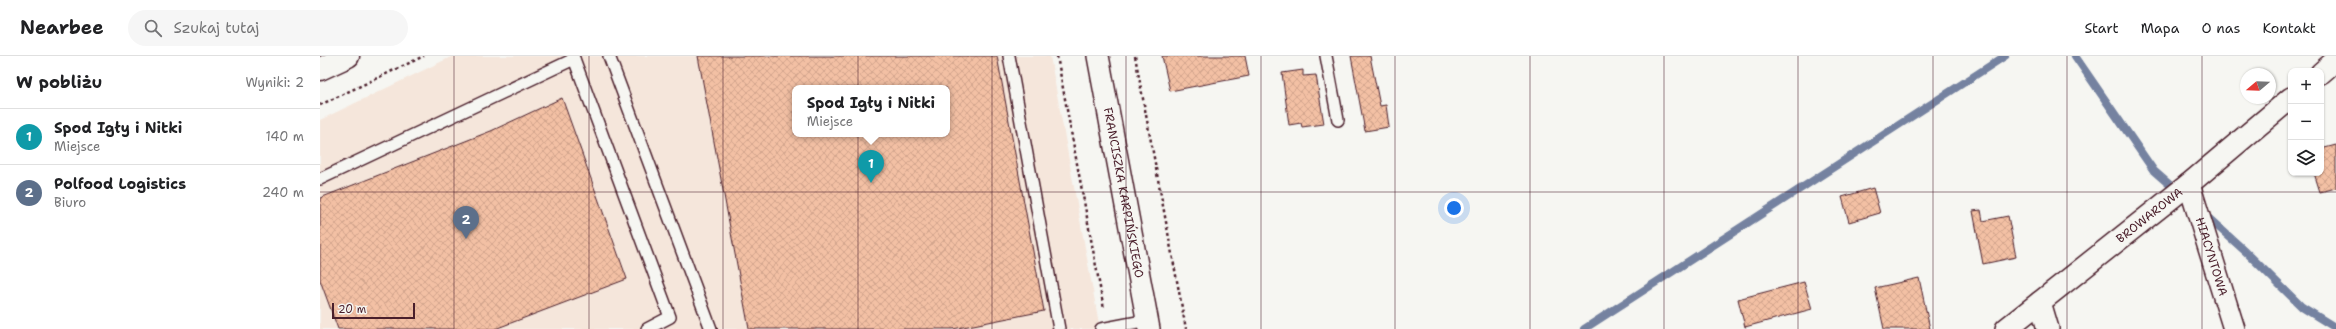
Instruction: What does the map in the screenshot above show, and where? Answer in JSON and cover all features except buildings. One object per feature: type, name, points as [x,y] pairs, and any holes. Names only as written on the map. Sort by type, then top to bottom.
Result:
[{"type":"street","points":[[320,69],[348,56]]},
{"type":"street","name":"FRANCISZKA KARPIŃSKIEGO","points":[[1098,56],[1149,324]]},
{"type":"street","points":[[2324,70],[2336,60]]},
{"type":"street","name":"BROWAROWA","points":[[2006,329],[2189,184],[2288,101]]},
{"type":"street","name":"HIACYNTOWA","points":[[2189,184],[2234,329]]},
{"type":"street","points":[[2040,302],[2048,329]]},
{"type":"lane","points":[[609,56],[711,329]]},
{"type":"lane","points":[[1009,56],[1059,329]]},
{"type":"lane","points":[[1326,56],[1338,120]]},
{"type":"lane","points":[[320,179],[574,57],[670,317],[647,329]]},
{"type":"lane","points":[[1105,328],[1149,324]]},
{"type":"path","points":[[320,105],[424,56]]},
{"type":"path","points":[[1057,56],[1105,328]]},
{"type":"path","points":[[1135,56],[1186,329]]},
{"type":"shaded area","points":[[453,56],[1050,56],[1100,329],[320,329],[320,120]]},
{"type":"waterway","points":[[1584,329],[2005,56]]},
{"type":"waterway","points":[[2075,56],[2154,171],[2178,192]]},
{"type":"waterway","points":[[2204,214],[2245,251],[2302,307],[2336,328]]},
{"type":"place","name":"Spod Igły i Nitki","points":[[871,183]]},
{"type":"place","name":"Polfood Logistics","points":[[466,239]]}]
